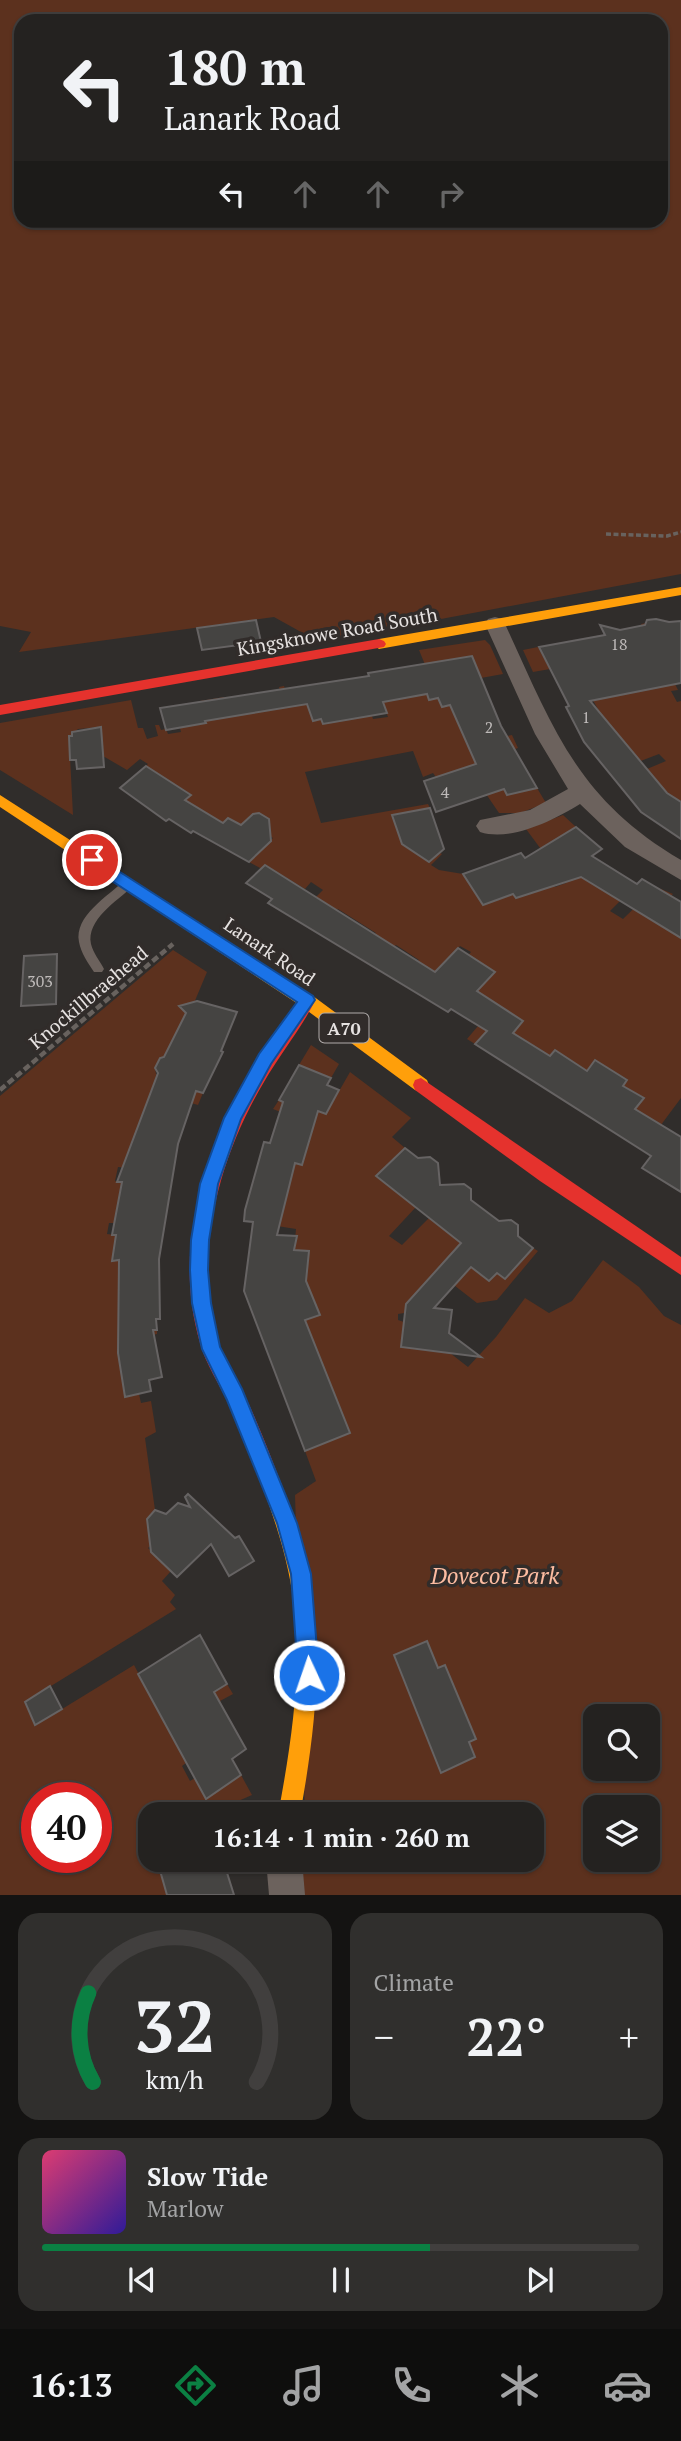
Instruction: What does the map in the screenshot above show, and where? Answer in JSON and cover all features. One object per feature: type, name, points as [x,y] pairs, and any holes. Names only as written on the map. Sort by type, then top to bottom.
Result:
[{"type":"street","name":"Kingsknowe Road South","points":[[0,710],[681,591]]},
{"type":"street","points":[[495,624],[548,738],[582,791],[617,829],[681,871]]},
{"type":"street","points":[[488,826],[531,819],[552,811],[582,791]]},
{"type":"street","name":"Lanark Road","points":[[0,800],[307,1000],[524,1160],[677,1256]]},
{"type":"street","points":[[291,1802],[308,1708],[306,1625],[301,1574],[282,1510],[235,1395],[211,1349],[202,1303],[199,1260],[209,1184],[233,1118],[265,1059],[307,1000]]},
{"type":"street","points":[[284,1872],[287,1895]]},
{"type":"lane","points":[[98,969],[85,944],[85,931],[92,918],[129,883]]},
{"type":"path","points":[[606,534],[667,536],[681,532]]},
{"type":"path","name":"Knockillbraehead","points":[[0,1090],[195,926]]},
{"type":"green space","points":[[0,0],[681,0],[681,574],[319,642],[274,617],[19,652],[31,632],[0,626]]},
{"type":"green space","points":[[646,623],[658,647],[619,695],[675,684],[678,690],[671,691],[677,702],[681,701],[681,802],[641,811],[633,803],[665,791],[647,769],[666,761],[659,754],[609,773],[605,767],[635,755],[616,732],[585,743],[580,736],[595,733],[603,718],[573,665],[533,672],[523,650],[538,647],[547,664],[582,658],[648,638],[641,624]]},
{"type":"green space","points":[[485,640],[503,674],[481,678],[472,656],[440,661],[435,689],[419,650]]},
{"type":"green space","points":[[360,679],[373,719],[388,717],[381,699],[424,688],[429,700],[438,698],[442,707],[454,705],[467,744],[512,735],[518,748],[516,751],[480,758],[493,769],[507,795],[537,788],[546,803],[520,813],[499,813],[482,788],[476,790],[461,769],[436,777],[433,773],[423,777],[413,751],[305,772],[321,823],[428,804],[430,808],[392,815],[401,842],[430,838],[421,857],[429,862],[442,854],[431,865],[439,870],[463,874],[483,905],[509,888],[516,898],[536,891],[540,866],[555,887],[566,883],[526,829],[563,815],[576,827],[552,842],[620,873],[603,890],[620,901],[610,911],[623,919],[656,887],[673,894],[649,918],[681,933],[681,1098],[652,1137],[645,1115],[635,1109],[643,1098],[623,1086],[627,1079],[595,1061],[572,1089],[543,1051],[513,1033],[523,1021],[506,1010],[475,1044],[467,1039],[478,1026],[471,1022],[491,1000],[477,991],[492,975],[492,970],[481,963],[451,975],[471,952],[460,946],[432,975],[399,980],[419,960],[396,945],[374,964],[357,952],[376,933],[338,909],[318,928],[294,919],[323,890],[311,882],[305,889],[282,875],[279,878],[249,862],[273,838],[265,833],[268,818],[256,815],[241,825],[228,818],[222,823],[185,800],[190,794],[176,785],[170,790],[140,784],[131,779],[148,764],[140,759],[127,770],[103,756],[101,727],[78,729],[69,737],[73,815],[0,770],[0,723],[131,700],[138,728],[143,728],[147,739],[158,736],[155,725],[159,725],[161,730],[166,729],[168,734],[181,732],[180,728],[206,723],[200,701],[224,697],[226,702],[231,701],[236,716],[284,708],[279,687],[284,686],[288,697],[303,694],[313,720],[321,719],[323,724]]},
{"type":"green space","points":[[173,950],[207,972],[194,1003],[188,1004],[178,1038],[174,1037],[155,1068],[156,1074],[162,1076],[160,1081],[203,1093],[198,1105],[164,1095],[160,1105],[147,1103],[135,1134],[161,1140],[128,1168],[118,1167],[115,1181],[125,1183],[118,1223],[109,1223],[107,1234],[116,1235],[112,1260],[119,1260],[139,1331],[157,1330],[157,1334],[140,1338],[125,1397],[139,1394],[141,1403],[151,1401],[156,1432],[145,1438],[155,1510],[147,1519],[151,1545],[148,1548],[171,1571],[162,1581],[175,1595],[170,1602],[176,1609],[25,1702],[36,1725],[134,1665],[165,1724],[227,1684],[233,1694],[220,1701],[224,1710],[176,1743],[186,1763],[182,1766],[190,1781],[195,1778],[206,1799],[241,1775],[252,1795],[236,1802],[138,1802],[138,1872],[160,1872],[167,1895],[0,1895],[0,1096]]},
{"type":"green space","points":[[311,1045],[339,1064],[331,1078],[299,1065]]},
{"type":"green space","name":"Dovecot Park","points":[[350,1072],[411,1118],[392,1137],[405,1148],[377,1176],[416,1207],[389,1236],[402,1245],[429,1218],[460,1242],[488,1213],[492,1216],[418,1290],[437,1305],[434,1308],[398,1314],[398,1320],[404,1322],[401,1347],[450,1353],[468,1367],[496,1337],[525,1298],[549,1313],[572,1301],[603,1260],[639,1287],[664,1316],[681,1325],[681,1895],[304,1895],[303,1872],[544,1872],[544,1802],[305,1802],[295,1495],[316,1481],[305,1451],[350,1433],[336,1397],[305,1381],[326,1373],[305,1320],[320,1315],[269,1278],[307,1276],[309,1252],[294,1250],[296,1229],[277,1226],[292,1172],[278,1160],[302,1165],[313,1125],[273,1109],[279,1100],[310,1113],[313,1109],[326,1114]]},
{"type":"green space","points":[[533,1248],[538,1251],[497,1300],[477,1303],[450,1282],[475,1255],[473,1269],[489,1281],[497,1273],[505,1279]]},
{"type":"building","points":[[256,620],[261,642],[202,650],[197,628]]},
{"type":"building","points":[[647,620],[681,621],[681,683],[590,701],[667,793],[681,802],[681,839],[641,812],[584,742],[539,647],[605,635],[600,625],[620,630],[645,625]]},
{"type":"building","points":[[472,656],[501,726],[537,788],[507,795],[504,789],[436,812],[424,781],[476,764],[450,705],[442,707],[438,698],[429,700],[427,694],[383,702],[387,713],[323,724],[321,719],[313,721],[307,704],[166,730],[160,708],[369,676],[368,673]]},
{"type":"building","points":[[101,727],[104,767],[77,769],[76,760],[70,760],[69,736],[72,736],[72,732]]},
{"type":"building","points":[[146,766],[191,795],[185,800],[223,823],[228,818],[241,825],[253,814],[259,813],[269,819],[271,841],[249,862],[169,819],[166,821],[120,788]]},
{"type":"building","points":[[430,808],[444,849],[429,862],[402,844],[392,815]]},
{"type":"building","points":[[576,827],[602,849],[592,856],[637,884],[642,879],[681,902],[681,938],[581,877],[516,898],[513,894],[483,905],[463,874],[521,853],[525,858]]},
{"type":"building","points":[[265,865],[435,972],[458,948],[495,972],[477,991],[523,1021],[513,1033],[550,1056],[555,1050],[587,1071],[595,1060],[627,1080],[623,1086],[644,1098],[635,1109],[681,1137],[681,1192],[642,1168],[651,1156],[475,1044],[487,1031],[451,1009],[448,1012],[268,903],[272,899],[246,883]]},
{"type":"building","points":[[57,954],[56,1004],[21,1006],[24,956]]},
{"type":"building","points":[[197,1001],[237,1012],[221,1051],[223,1052],[203,1093],[196,1091],[178,1144],[159,1259],[160,1319],[156,1319],[157,1330],[153,1330],[162,1377],[149,1380],[151,1391],[125,1397],[118,1353],[119,1260],[112,1261],[116,1235],[112,1235],[122,1182],[117,1182],[158,1073],[155,1068],[160,1058],[164,1057],[186,1013],[179,1006]]},
{"type":"building","points":[[299,1065],[331,1078],[327,1085],[339,1090],[326,1114],[318,1111],[302,1165],[295,1163],[277,1235],[297,1236],[294,1250],[309,1251],[306,1281],[320,1315],[305,1320],[350,1433],[305,1451],[244,1291],[253,1222],[244,1221],[245,1210],[264,1142],[270,1143],[283,1102],[279,1100]]},
{"type":"building","points":[[405,1148],[418,1158],[430,1157],[438,1163],[440,1185],[464,1184],[471,1189],[471,1200],[499,1221],[511,1220],[518,1225],[518,1236],[533,1248],[505,1279],[497,1273],[489,1281],[471,1267],[434,1308],[452,1310],[449,1333],[481,1357],[401,1347],[406,1304],[461,1243],[376,1176]]},
{"type":"building","points":[[188,1494],[235,1538],[239,1536],[254,1561],[229,1576],[211,1544],[177,1577],[151,1552],[147,1519],[155,1510],[166,1514],[178,1503],[190,1507],[185,1497]]},
{"type":"building","points":[[200,1635],[227,1684],[214,1692],[246,1749],[232,1759],[241,1775],[206,1799],[138,1674]]},
{"type":"building","points":[[427,1641],[438,1668],[445,1665],[476,1739],[469,1742],[475,1757],[441,1773],[394,1655]]},
{"type":"building","points":[[50,1686],[62,1709],[35,1725],[25,1702]]},
{"type":"building","points":[[160,1872],[227,1872],[234,1895],[167,1895]]},
{"type":"traffic: slow","points":[[379,644],[681,591]]},
{"type":"traffic: slow","points":[[0,800],[307,1001],[421,1085]]},
{"type":"traffic: slow","points":[[273,1488],[299,1572],[308,1650],[303,1729],[291,1802]]},
{"type":"traffic: jam","points":[[0,710],[379,644]]},
{"type":"traffic: jam","points":[[273,1488],[244,1414],[209,1342],[200,1295],[199,1249],[205,1205],[218,1161],[235,1119],[257,1078],[307,1001]]},
{"type":"traffic: jam","points":[[421,1085],[546,1176],[681,1267]]},
{"type":"route","points":[[92,860],[307,1000],[265,1059],[233,1118],[209,1184],[203,1213],[199,1270],[211,1349],[235,1395],[287,1523],[301,1574],[309,1675]]}]
